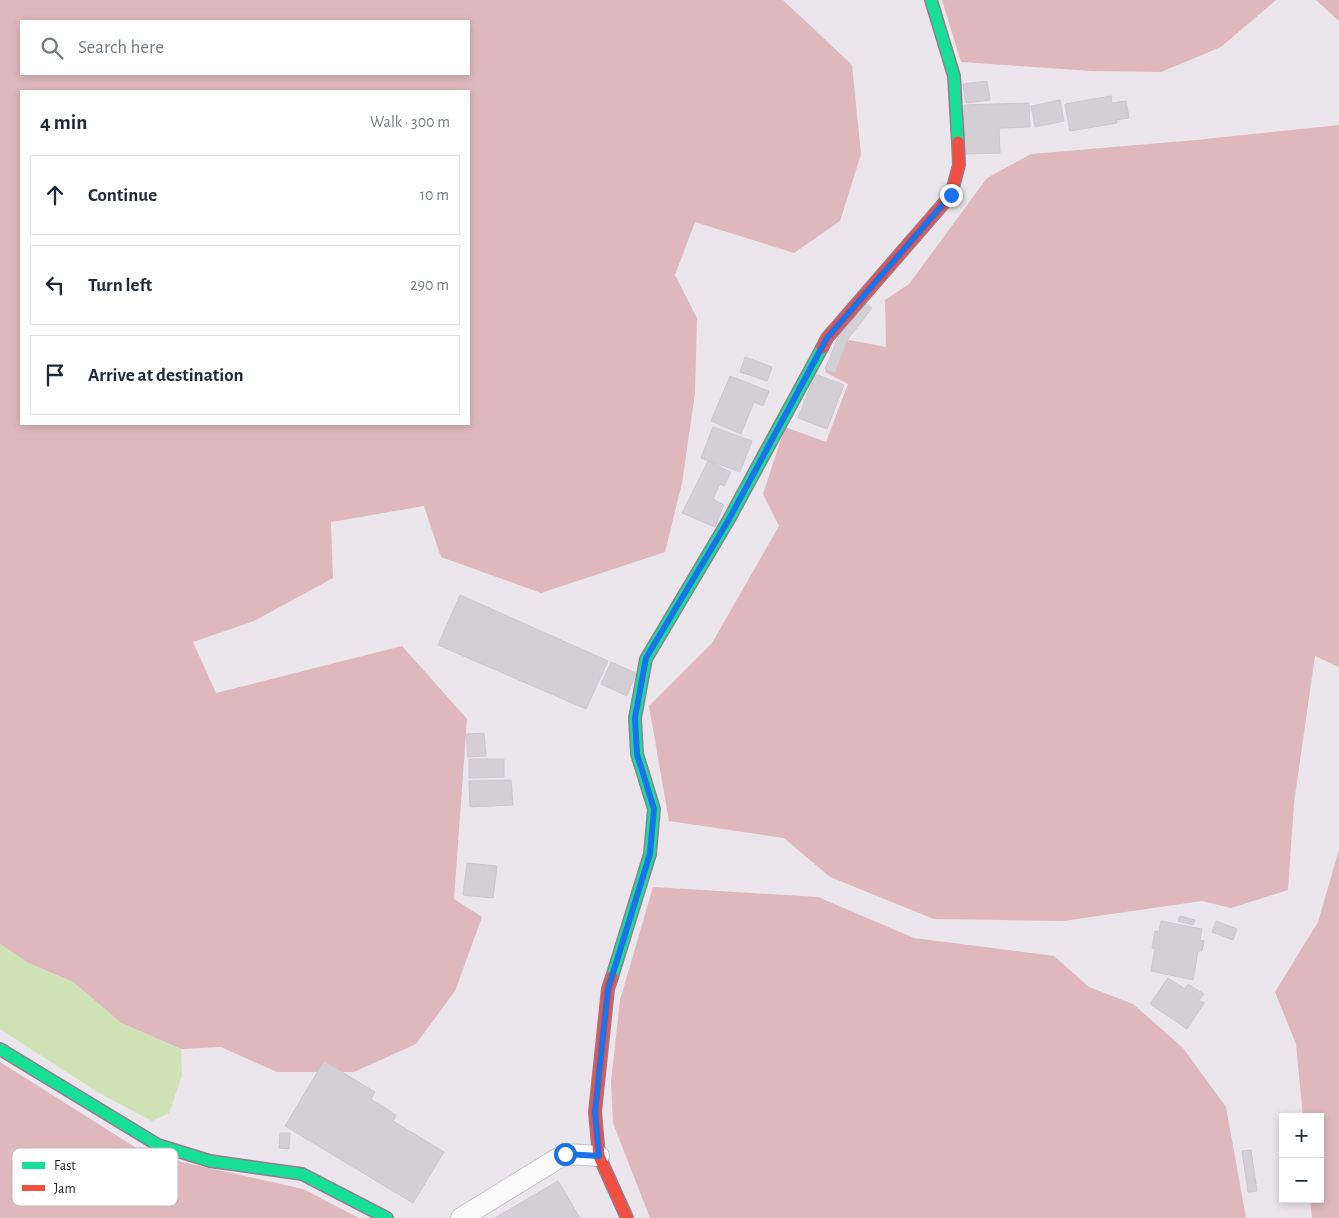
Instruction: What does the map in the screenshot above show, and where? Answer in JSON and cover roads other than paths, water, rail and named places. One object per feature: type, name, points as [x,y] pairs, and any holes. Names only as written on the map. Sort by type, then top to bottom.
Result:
[{"type":"street","points":[[627,1218],[599,1156],[595,1112],[608,989],[650,854],[654,809],[637,754],[635,718],[646,658],[728,521],[827,338],[951,195],[959,165],[954,76],[931,0]]},
{"type":"street","points":[[0,1048],[158,1145],[168,1148]]},
{"type":"street","points":[[178,1151],[210,1161],[302,1174],[387,1218]]},
{"type":"street","points":[[461,1218],[565,1154],[599,1156]]}]
